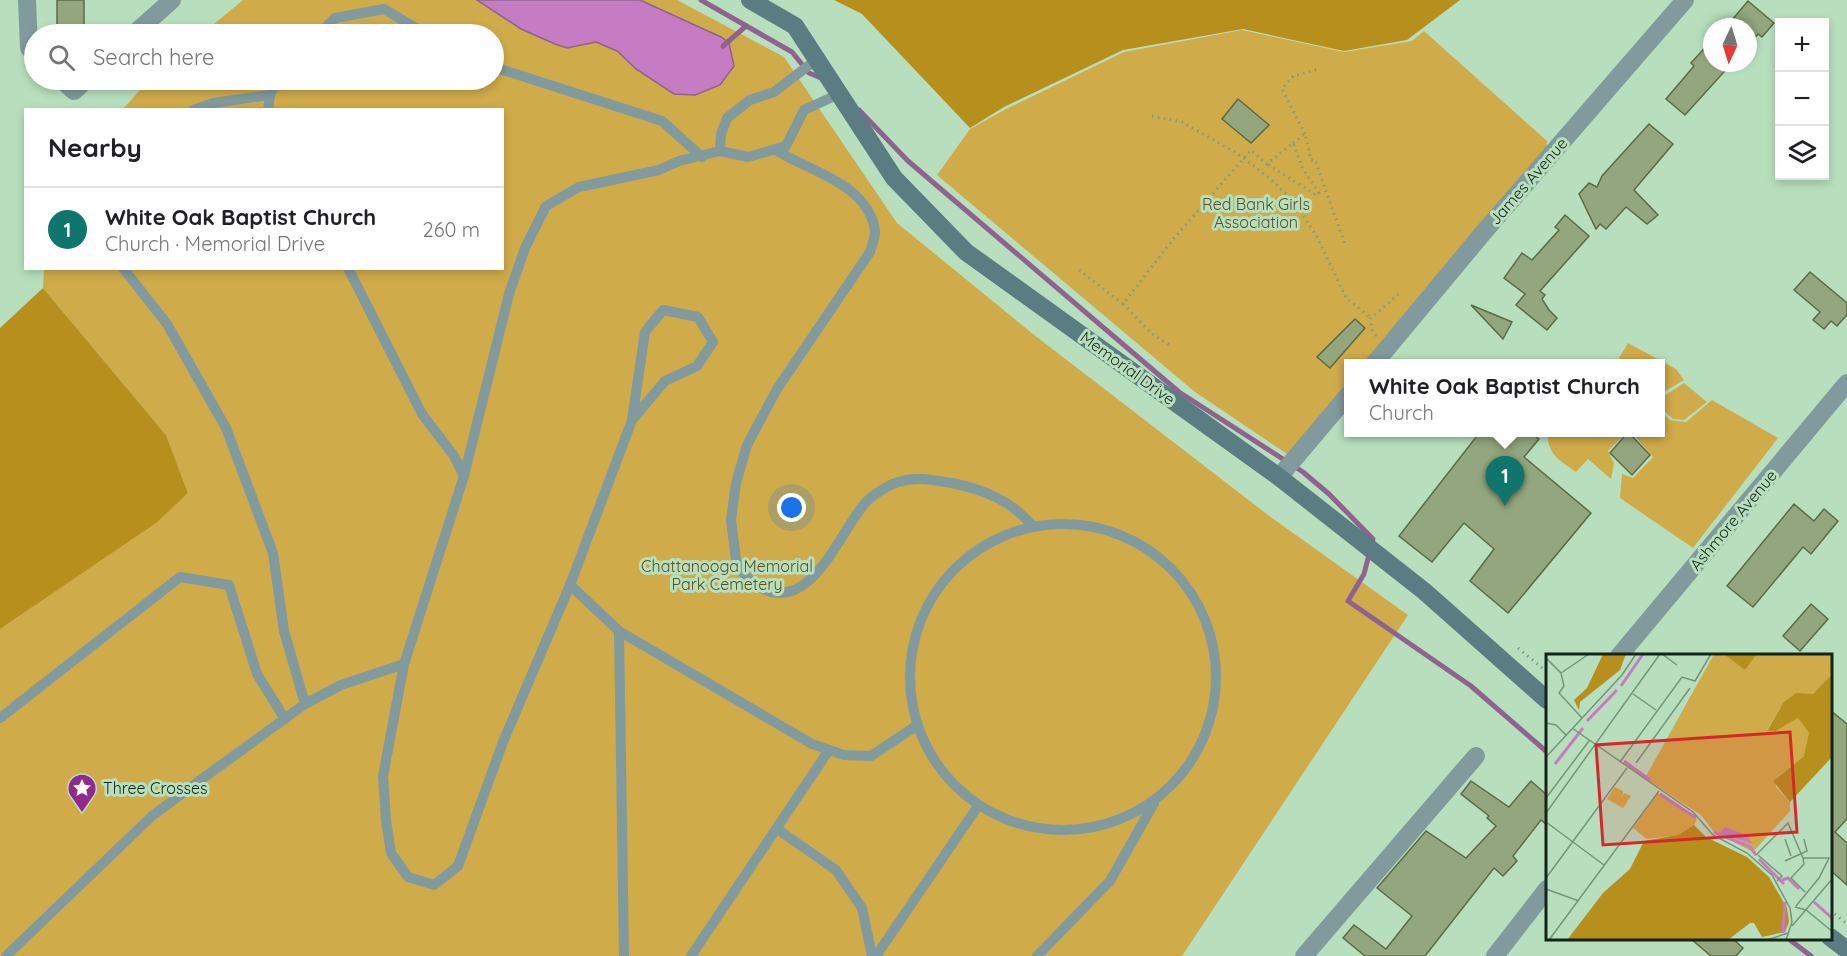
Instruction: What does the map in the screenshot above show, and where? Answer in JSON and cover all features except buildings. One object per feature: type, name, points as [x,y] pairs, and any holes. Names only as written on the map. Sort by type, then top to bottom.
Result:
[{"type":"street","points":[[27,0],[28,24]]},
{"type":"street","points":[[145,24],[172,0]]},
{"type":"street","name":"Memorial Drive","points":[[750,0],[795,27],[894,178],[966,252],[1279,477],[1424,591],[1546,699]]},
{"type":"street","name":"James Avenue","points":[[1377,359],[1685,0]]},
{"type":"street","name":"Ashmore Avenue","points":[[1621,654],[1847,383]]},
{"type":"street","points":[[1279,477],[1344,400]]},
{"type":"street","points":[[1304,956],[1476,756]]},
{"type":"street","points":[[1495,956],[1546,890]]},
{"type":"street","points":[[1832,939],[1847,950]]},
{"type":"lane","points":[[329,24],[335,18],[384,9],[409,24]]},
{"type":"lane","points":[[720,151],[721,134],[727,118],[750,100],[774,92],[816,60]]},
{"type":"lane","points":[[504,70],[662,121],[702,157]]},
{"type":"lane","points":[[268,108],[273,90]]},
{"type":"lane","points":[[632,420],[665,381],[697,366],[713,342],[698,317],[663,310],[645,332],[632,420],[570,585],[502,742],[458,866],[434,885],[408,877],[391,853],[383,776],[404,663],[464,476],[509,294],[525,248],[546,206],[579,187],[660,170],[679,161],[720,151],[748,157],[776,150],[786,146],[804,110],[839,94]]},
{"type":"lane","points":[[199,108],[213,103],[270,95]]},
{"type":"lane","points":[[776,150],[799,165],[826,175],[859,198],[868,210],[876,232],[870,252],[777,389],[747,445],[736,483],[731,520],[737,567],[760,588],[781,594],[801,588],[825,563],[867,501],[896,483],[920,478],[959,485],[997,496],[1015,507],[1031,524]]},
{"type":"lane","points":[[125,270],[167,324],[226,428],[273,553],[284,631],[305,704]]},
{"type":"lane","points":[[349,270],[422,414],[454,456],[464,476]]},
{"type":"lane","points":[[1037,956],[1110,881],[1154,803],[1195,760],[1216,704],[1215,644],[1192,590],[1149,548],[1094,525],[1031,524],[985,544],[945,577],[918,623],[908,674],[916,726],[943,774],[978,806],[1026,827],[1071,831],[1114,823],[1154,803]]},
{"type":"lane","points":[[0,718],[180,577],[228,585],[257,674],[285,719]]},
{"type":"lane","points":[[570,585],[619,631],[812,744],[844,755],[871,756],[916,726]]},
{"type":"lane","points":[[619,631],[624,956]]},
{"type":"lane","points":[[6,956],[152,816],[305,704],[341,685],[404,663]]},
{"type":"lane","points":[[691,956],[829,750]]},
{"type":"lane","points":[[874,956],[978,806]]},
{"type":"lane","points":[[777,830],[836,870],[862,908],[874,956]]},
{"type":"path","points":[[1320,69],[1293,76],[1282,89],[1305,134],[1311,160],[1315,160],[1346,247]]},
{"type":"path","points":[[1152,116],[1182,122],[1244,159],[1295,202],[1318,239],[1346,298],[1371,318],[1372,330],[1387,348]]},
{"type":"path","points":[[1267,164],[1305,134]]},
{"type":"path","points":[[1123,304],[1175,237],[1251,150],[1267,164],[1316,195],[1319,193],[1302,167],[1293,143]]},
{"type":"path","points":[[1079,270],[1123,304],[1151,333],[1171,346]]},
{"type":"path","points":[[1371,318],[1401,292]]},
{"type":"path","points":[[1832,912],[1847,924]]},
{"type":"green space","name":"Chattanooga Memorial Park Cemetery","points":[[243,0],[677,0],[784,57],[897,223],[1033,334],[1268,515],[1408,615],[1182,956],[0,956],[0,629],[155,523],[188,493],[166,435],[43,288],[44,270],[504,270],[504,108],[124,108],[140,90],[504,90],[504,24],[214,24]]},
{"type":"green space","name":"Red Bank Girls Association","points":[[1242,30],[1344,52],[1412,41],[1424,31],[1547,141],[1546,152],[1371,359],[1344,359],[1344,392],[1290,456],[1195,392],[937,175],[970,129],[1124,52]]},
{"type":"green space","points":[[1628,343],[1658,359],[1618,359]]},
{"type":"green space","points":[[1665,363],[1676,369],[1684,380],[1665,392]]},
{"type":"green space","points":[[1684,383],[1707,402],[1684,420],[1673,419],[1665,412],[1665,395]]},
{"type":"green space","points":[[1712,400],[1778,438],[1693,548],[1620,498],[1622,474],[1633,478],[1653,457],[1636,437],[1665,437],[1665,415],[1670,420],[1686,422]]},
{"type":"green space","points":[[1548,437],[1622,437],[1608,451],[1614,463],[1611,479],[1588,459],[1576,472],[1552,452]]},
{"type":"shaded area","points":[[477,0],[640,0],[721,37],[729,43],[734,66],[720,85],[695,95],[674,94],[636,69],[617,51],[596,42],[567,48],[555,44],[521,29]]},
{"type":"shaded area","points":[[834,0],[1460,0],[1407,40],[1344,51],[1243,29],[1123,50],[1004,107],[970,128],[862,14]]},
{"type":"shaded area","points":[[43,288],[166,435],[188,493],[156,523],[0,629],[0,328]]},
{"type":"waterway","points":[[701,0],[792,52],[809,73],[821,78]]},
{"type":"waterway","points":[[723,46],[746,26]]},
{"type":"waterway","points":[[859,110],[908,161],[1179,392],[1303,472],[1329,494],[1373,539],[1364,574],[1348,601],[1471,686],[1546,751]]},
{"type":"waterway","points":[[1791,941],[1811,956]]},
{"type":"place","name":"White Oak Baptist Church","points":[[1505,506]]},
{"type":"place","name":"Three Crosses","points":[[82,814]]}]
